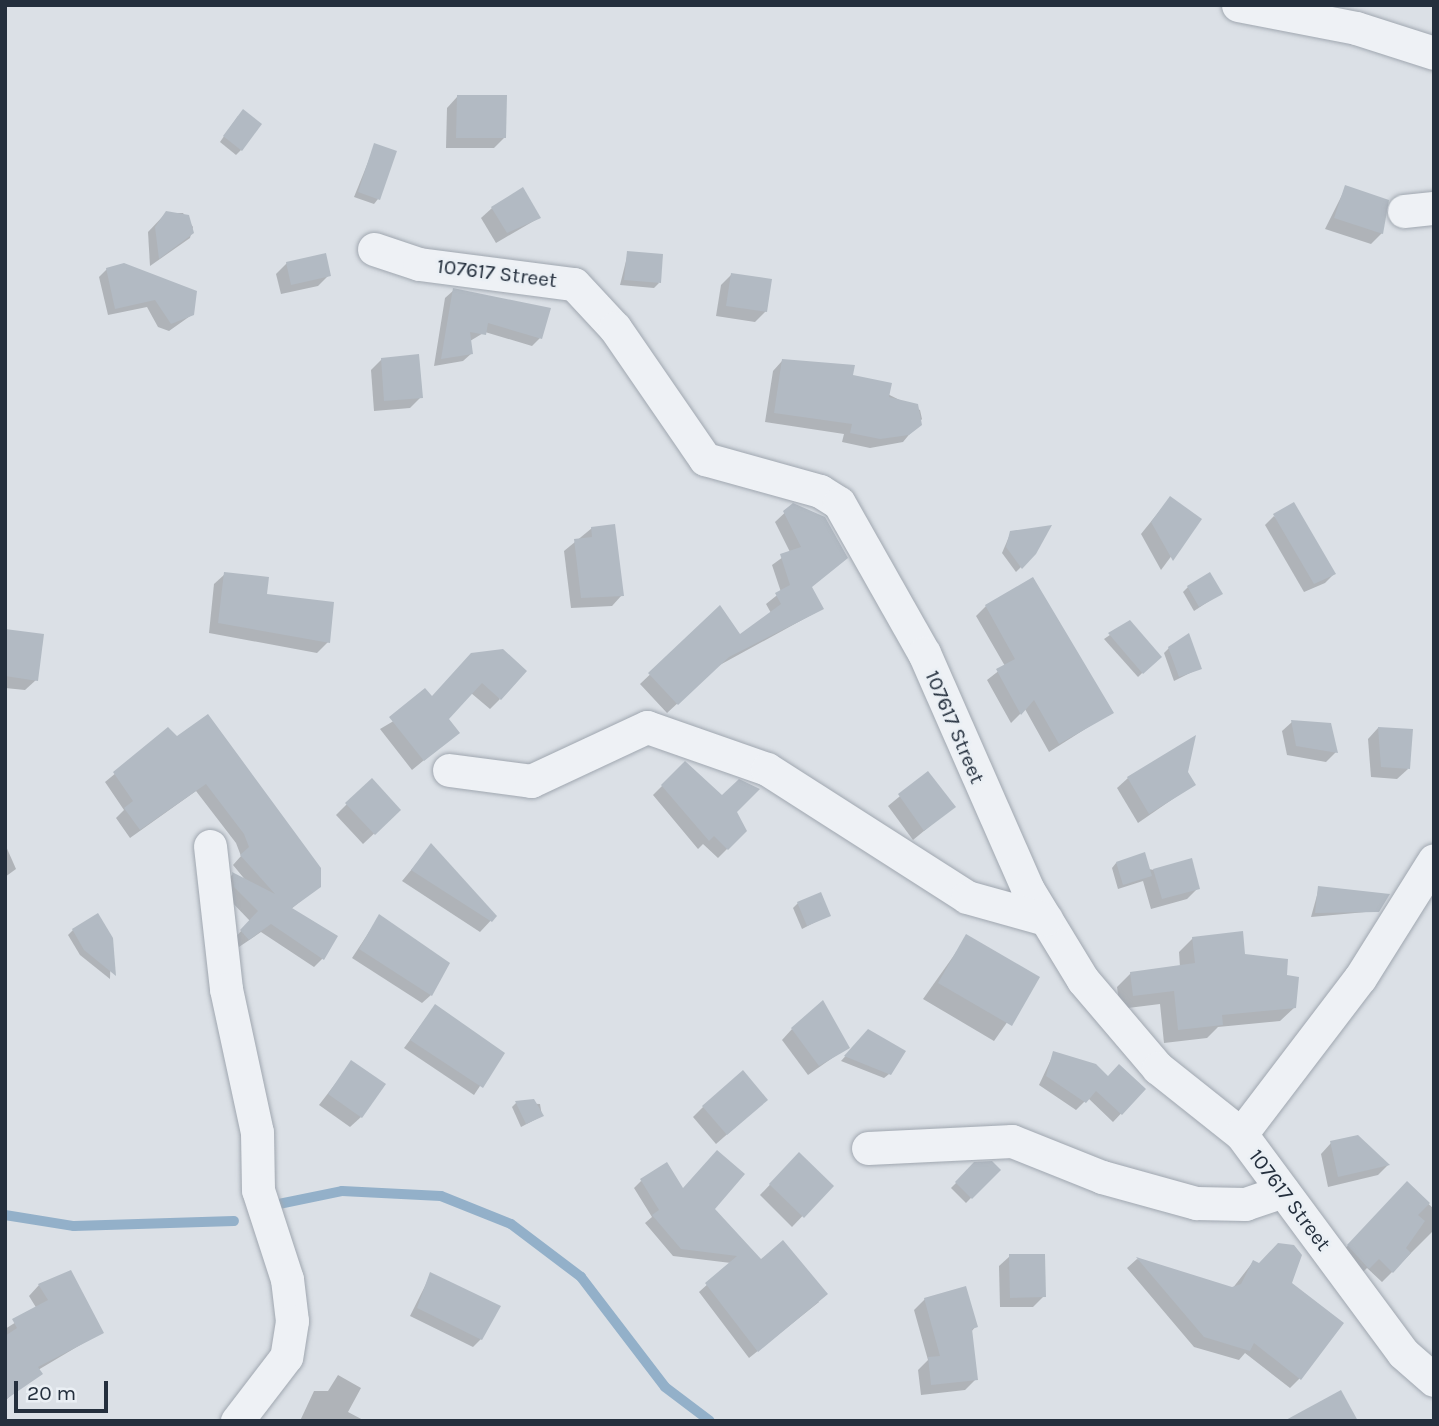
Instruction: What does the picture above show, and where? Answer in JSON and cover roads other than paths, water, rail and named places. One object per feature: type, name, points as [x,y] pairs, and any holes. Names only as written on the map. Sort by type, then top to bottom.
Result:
[{"type":"street","points":[[1238,5],[1356,28],[1434,54]]},
{"type":"street","name":"107617 Street","points":[[374,249],[419,264],[574,284],[615,328],[705,458],[820,491],[839,503],[924,653],[1046,919],[1083,980],[1158,1068],[1241,1134],[1403,1353],[1434,1380]]},
{"type":"street","points":[[449,770],[531,781],[647,727],[767,769],[967,897],[1046,919]]},
{"type":"street","points":[[210,846],[226,989],[257,1132],[258,1190],[287,1279],[292,1321],[286,1357],[237,1421]]},
{"type":"street","points":[[1241,1134],[1360,978],[1434,860]]},
{"type":"street","points":[[868,1148],[1012,1141],[1102,1177],[1196,1203],[1245,1204],[1283,1191]]},
{"type":"waterway","points":[[274,1205],[342,1191],[441,1196],[511,1224],[581,1277],[665,1387],[710,1421]]},
{"type":"waterway","points":[[5,1215],[74,1226],[234,1221]]}]
